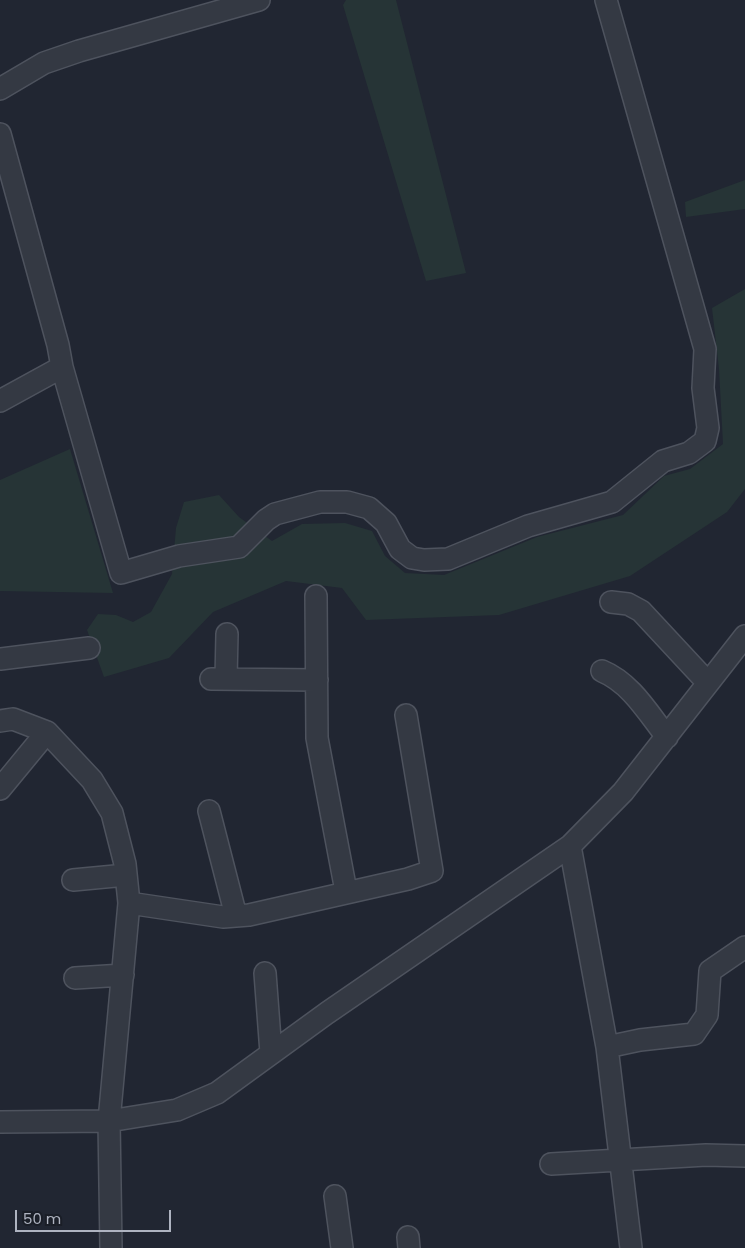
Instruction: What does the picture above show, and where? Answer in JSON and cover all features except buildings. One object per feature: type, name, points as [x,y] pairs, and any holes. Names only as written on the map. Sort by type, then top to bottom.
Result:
[{"type":"street","points":[[0,89],[44,63],[79,51],[259,0]]},
{"type":"street","points":[[0,134],[58,345],[62,367],[121,573],[179,556],[239,547],[266,520],[275,514],[320,502],[347,502],[369,508],[386,524],[400,549],[412,558],[424,560],[448,559],[528,526],[612,502],[663,462],[689,453],[705,441],[708,428],[703,388],[705,349],[606,0]]},
{"type":"street","points":[[0,401],[62,367]]},
{"type":"street","points":[[316,596],[317,738],[346,892]]},
{"type":"street","points":[[611,602],[628,604],[641,611],[708,683]]},
{"type":"street","points":[[227,634],[218,679],[317,680]]},
{"type":"street","points":[[0,1122],[110,1121],[177,1110],[217,1093],[271,1053],[570,846],[623,792],[745,636]]},
{"type":"street","points":[[0,659],[88,648]]},
{"type":"street","points":[[602,672],[615,676],[630,690],[667,736]]},
{"type":"street","points":[[129,903],[223,917],[236,916],[408,879],[432,871],[406,715]]},
{"type":"street","points":[[0,721],[13,719],[47,732],[92,780],[112,813],[126,874],[129,903],[110,1121],[111,1248]]},
{"type":"street","points":[[0,789],[47,732]]},
{"type":"street","points":[[209,811],[236,916]]},
{"type":"street","points":[[570,846],[607,1047],[631,1248]]},
{"type":"street","points":[[72,880],[126,874]]},
{"type":"street","points":[[607,1047],[640,1040],[694,1034],[706,1015],[710,971],[745,947]]},
{"type":"street","points":[[265,973],[271,1053]]},
{"type":"street","points":[[75,978],[123,975]]},
{"type":"street","points":[[551,1164],[706,1155],[745,1156]]},
{"type":"street","points":[[335,1196],[342,1248]]},
{"type":"shaded area","points":[[346,0],[396,0],[466,273],[426,281],[343,5]]},
{"type":"shaded area","points":[[745,180],[745,209],[686,217],[685,202]]},
{"type":"shaded area","points":[[745,289],[745,489],[727,512],[630,576],[499,615],[366,620],[342,588],[286,581],[213,612],[169,658],[104,677],[87,630],[98,614],[116,615],[133,622],[151,612],[172,574],[176,528],[184,502],[219,495],[239,517],[272,541],[302,524],[345,523],[372,531],[385,556],[405,573],[444,575],[537,537],[623,515],[664,476],[690,469],[723,444],[719,369],[712,308]]},
{"type":"shaded area","points":[[70,449],[113,593],[0,591],[0,480]]}]
